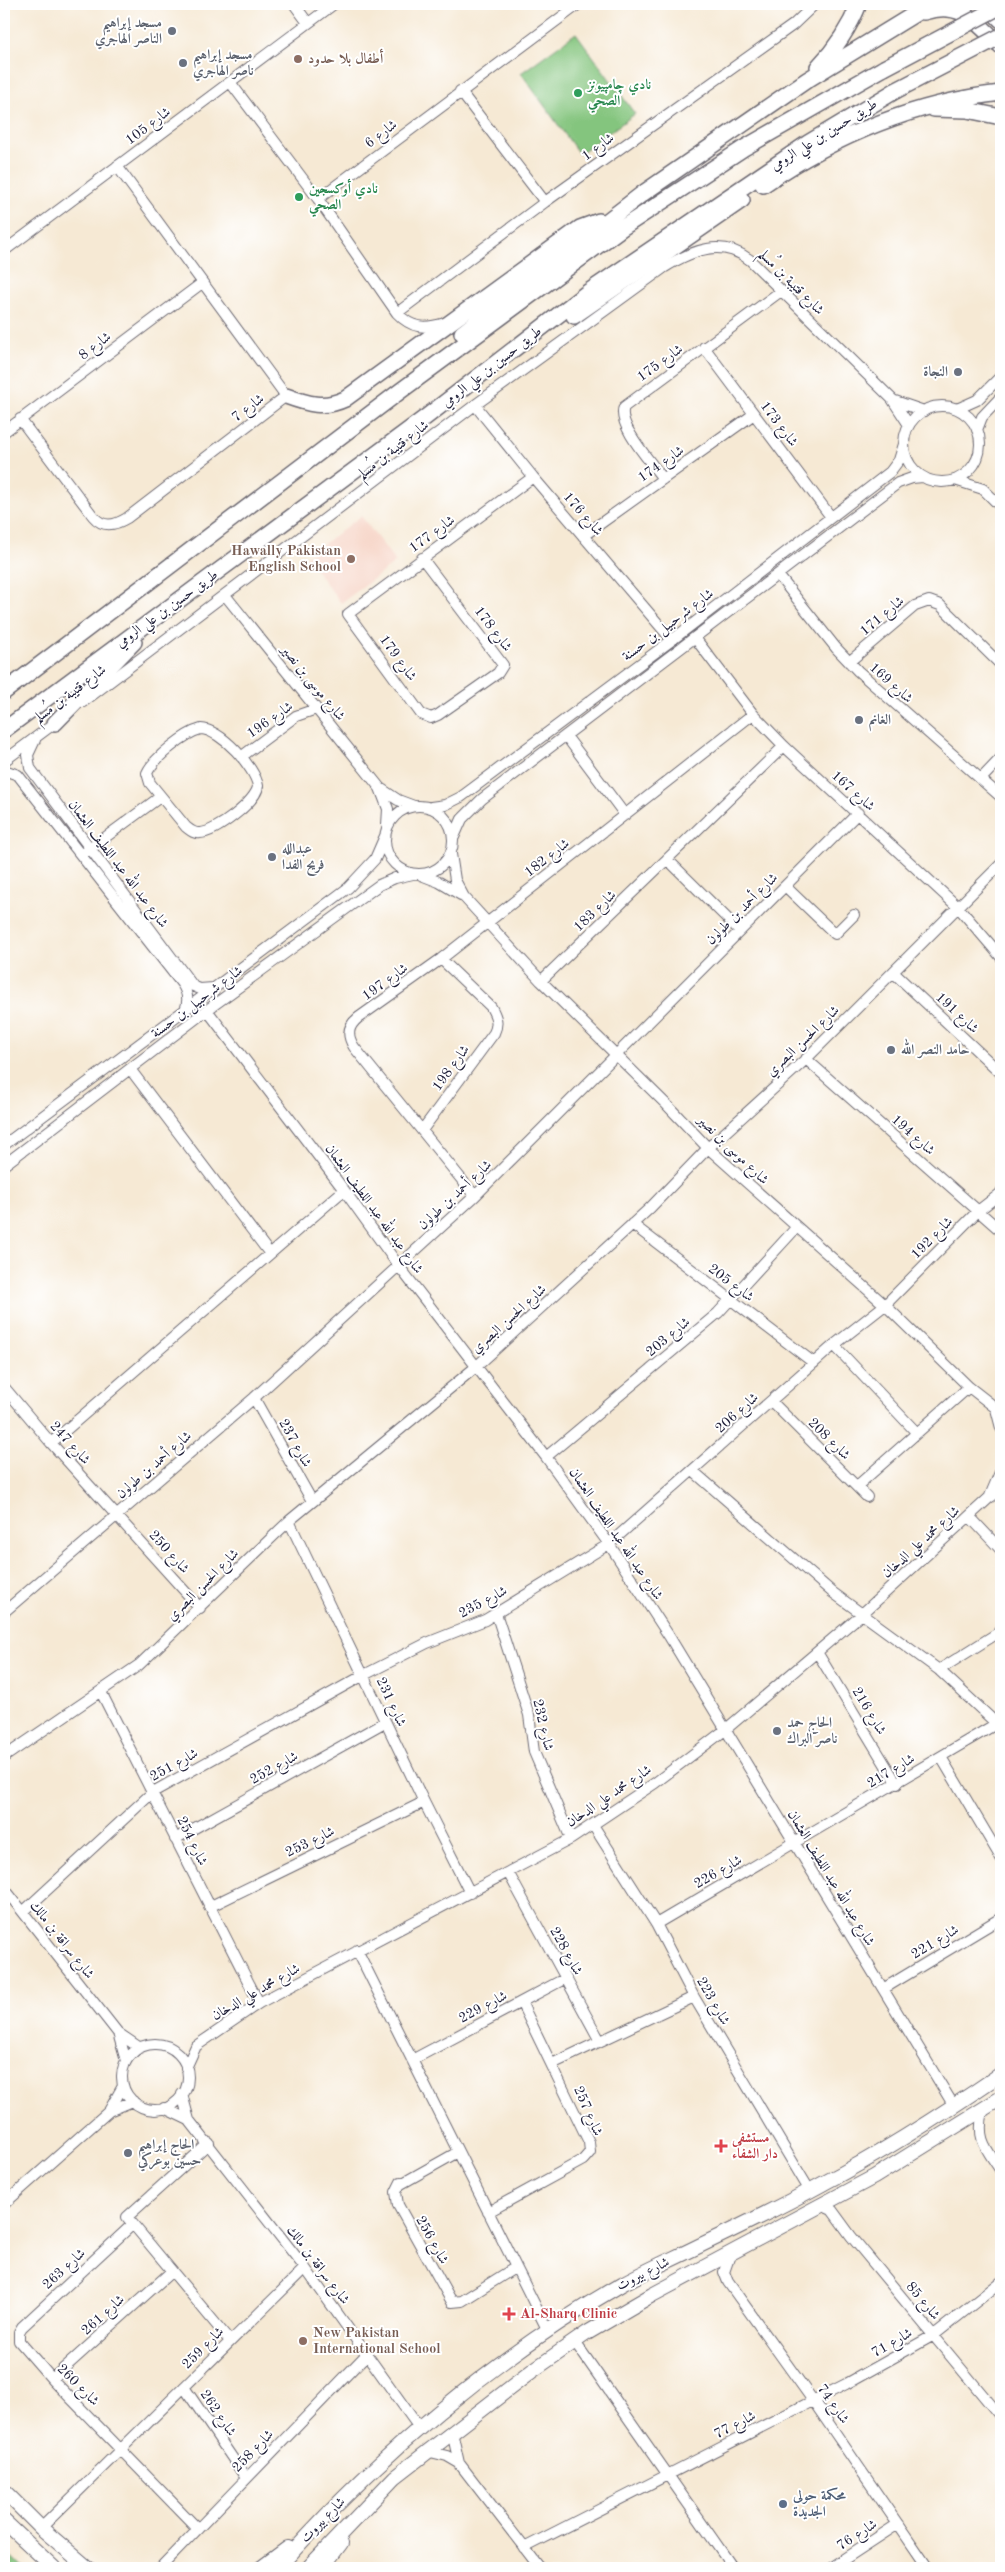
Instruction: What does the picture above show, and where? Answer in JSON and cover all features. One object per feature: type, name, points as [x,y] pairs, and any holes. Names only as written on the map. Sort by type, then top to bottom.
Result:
[{"type":"highway","points":[[807,80],[835,48],[850,25],[859,4]]},
{"type":"highway","points":[[399,392],[433,358],[612,216],[807,80],[931,4]]},
{"type":"highway","points":[[985,4],[1001,20]]},
{"type":"highway","points":[[904,21],[935,7],[954,6],[964,10],[1001,46]]},
{"type":"highway","name":"طريق حسين بن علي الرومي","points":[[4,692],[399,392],[622,228],[744,148],[884,68],[1001,6]]},
{"type":"highway","name":"طريق حسين بن علي الرومي","points":[[4,730],[426,417],[588,292],[632,261],[808,143],[895,91],[1001,36]]},
{"type":"highway","points":[[966,97],[1001,82]]},
{"type":"highway","points":[[426,417],[771,180],[845,138],[917,108],[966,97],[1001,92]]},
{"type":"highway","points":[[917,108],[967,110],[1001,117]]},
{"type":"highway","points":[[286,396],[320,406],[334,405],[345,399],[580,228],[612,216]]},
{"type":"highway","points":[[55,723],[167,609]]},
{"type":"main road","name":"شارع بيروت","points":[[278,2568],[312,2529],[420,2429],[481,2379],[548,2331],[636,2277],[808,2192],[864,2161],[954,2106],[1001,2074]]},
{"type":"main road","name":"شارع بيروت","points":[[308,2568],[395,2477],[426,2451],[532,2371],[652,2295],[820,2208],[983,2111],[1001,2098]]},
{"type":"main road","points":[[888,2147],[889,2158],[899,2161]]},
{"type":"main road","points":[[864,2161],[874,2166],[874,2177]]},
{"type":"main road","points":[[808,2192],[820,2208]]},
{"type":"main road","points":[[4,2491],[41,2528],[88,2568]]},
{"type":"main road","points":[[322,2568],[376,2497]]},
{"type":"main road","points":[[4,2521],[54,2568]]},
{"type":"main road","points":[[261,2568],[312,2529]]},
{"type":"street","points":[[294,4],[308,23]]},
{"type":"street","name":"شارع 105","points":[[4,251],[334,4]]},
{"type":"street","name":"شارع 6","points":[[318,198],[579,4]]},
{"type":"street","name":"شارع 1","points":[[397,313],[546,202],[781,34],[815,4]]},
{"type":"street","points":[[230,82],[318,198],[397,313],[406,323],[417,328],[433,327],[453,320]]},
{"type":"street","points":[[460,91],[546,202]]},
{"type":"street","name":"شارع 7","points":[[20,419],[99,523],[112,525],[127,518],[286,396],[118,166]]},
{"type":"street","name":"شارع قتيبة بن مُسلم","points":[[4,761],[475,405],[665,267],[694,252],[717,247],[738,251],[750,260],[892,399],[909,425]]},
{"type":"street","name":"شارع 8","points":[[4,432],[202,283]]},
{"type":"street","name":"شارع 175","points":[[663,479],[630,434],[623,420],[622,410],[627,404],[781,291]]},
{"type":"street","name":"شارع 173","points":[[704,347],[831,517]]},
{"type":"street","points":[[957,409],[977,400],[1001,376]]},
{"type":"street","points":[[955,480],[973,467],[980,450],[978,430],[982,417],[1001,397]]},
{"type":"street","name":"شارع قتيبة بن مُسلم","points":[[892,399],[924,411]]},
{"type":"street","name":"شارع 176","points":[[475,405],[533,477],[672,640]]},
{"type":"street","points":[[978,430],[970,418],[957,409],[937,406],[924,411],[909,425],[904,444],[909,463],[923,477],[935,482],[955,480],[983,489]]},
{"type":"street","name":"شارع 174","points":[[583,536],[754,414]]},
{"type":"street","name":"شارع شرحبيل بن حسنة","points":[[431,807],[445,805],[461,797],[672,640],[893,468],[904,444]]},
{"type":"street","points":[[973,467],[983,489],[1001,507]]},
{"type":"street","name":"شارع 177","points":[[348,614],[533,477]]},
{"type":"street","name":"شارع شرحبيل بن حسنة","points":[[454,837],[462,819],[475,805],[898,484],[907,479],[923,477]]},
{"type":"street","name":"شارع 178","points":[[422,558],[502,664],[498,673],[438,715],[426,717]]},
{"type":"street","name":"شارع 169","points":[[778,575],[849,662],[1001,797]]},
{"type":"street","name":"شارع موسى بن نصير","points":[[225,595],[380,788],[388,808],[385,834]]},
{"type":"street","name":"شارع 171","points":[[849,662],[915,606],[929,601],[940,605],[1001,665]]},
{"type":"street","name":"شارع 179","points":[[348,614],[421,714],[426,717]]},
{"type":"street","name":"شارع 167","points":[[695,638],[753,714],[784,746],[959,908],[1001,957]]},
{"type":"street","name":"شارع 196","points":[[241,757],[296,716],[316,709]]},
{"type":"street","name":"شارع 182","points":[[486,922],[753,714]]},
{"type":"street","name":"شارع 196","points":[[196,730],[209,730],[217,734],[241,757],[257,781],[258,792],[254,798],[214,829],[202,834],[193,833],[186,827],[148,780],[147,773],[151,764],[196,730]]},
{"type":"street","name":"شارع عبد الله عبد اللطيف العثمان","points":[[37,736],[28,755],[30,768],[85,852],[182,984],[187,997],[185,1010]]},
{"type":"street","points":[[566,736],[625,815]]},
{"type":"street","name":"شارع 183","points":[[541,982],[784,746]]},
{"type":"street","points":[[981,779],[1001,758]]},
{"type":"street","name":"شارع عبد الله عبد اللطيف العثمان","points":[[4,770],[18,775],[85,852],[194,986],[200,989],[214,988]]},
{"type":"street","name":"شارع موسى بن نصير","points":[[380,788],[398,800],[414,806]]},
{"type":"street","points":[[85,852],[160,797]]},
{"type":"street","points":[[414,806],[431,807],[441,813],[448,821],[454,837],[451,854],[440,867],[416,874],[402,870],[393,863],[386,848],[385,834],[390,821],[398,812],[414,806]]},
{"type":"street","name":"شارع أحمد بن طولون","points":[[4,1612],[254,1398],[476,1196],[858,814]]},
{"type":"street","name":"شارع شرحبيل بن حسنة","points":[[4,1145],[348,888],[375,859],[385,834]]},
{"type":"street","name":"شارع موسى بن نصير","points":[[451,854],[455,880],[464,897],[541,982],[708,1148],[885,1305],[969,1387],[998,1411],[1001,1428]]},
{"type":"street","points":[[667,860],[740,931]]},
{"type":"street","name":"شارع الحسن البصري","points":[[4,1758],[139,1665],[289,1521],[477,1366],[632,1224],[708,1148],[806,1059],[1001,864]]},
{"type":"street","name":"شارع موسى بن نصير","points":[[416,874],[439,882],[464,897]]},
{"type":"street","name":"شارع شرحبيل بن حسنة","points":[[4,1165],[207,1010],[379,885],[395,878],[416,874]]},
{"type":"street","points":[[785,886],[835,934],[854,915]]},
{"type":"street","name":"شارع 197","points":[[423,1129],[354,1047],[349,1030],[358,1018],[441,959],[486,922]]},
{"type":"street","name":"شارع 198","points":[[423,1129],[494,1033],[497,1022],[494,1012],[487,1003],[441,959]]},
{"type":"street","name":"شارع 191","points":[[894,973],[999,1069]]},
{"type":"street","name":"شارع عبد الله عبد اللطيف العثمان","points":[[207,1010],[344,1190],[398,1266],[546,1457],[609,1544],[725,1730],[954,2106]]},
{"type":"street","name":"شارع 194","points":[[806,1059],[1001,1231]]},
{"type":"street","points":[[130,1069],[270,1254]]},
{"type":"street","points":[[423,1129],[476,1196]]},
{"type":"street","points":[[51,1443],[344,1190]]},
{"type":"street","name":"شارع 192","points":[[885,1305],[978,1211],[1001,1193]]},
{"type":"street","name":"شارع 205","points":[[632,1224],[814,1363]]},
{"type":"street","name":"شارع 203","points":[[546,1457],[731,1300],[760,1265],[796,1228]]},
{"type":"street","name":"شارع 206","points":[[609,1544],[834,1345],[885,1305]]},
{"type":"street","points":[[834,1345],[918,1433]]},
{"type":"street","points":[[857,1486],[969,1387]]},
{"type":"street","name":"شارع 247","points":[[5,1393],[117,1515]]},
{"type":"street","name":"شارع 237","points":[[254,1398],[312,1501]]},
{"type":"street","name":"شارع 208","points":[[771,1402],[867,1497]]},
{"type":"street","name":"شارع محمد علي الدخان","points":[[989,1498],[1001,1470]]},
{"type":"street","points":[[693,1471],[832,1592],[939,1670],[999,1723]]},
{"type":"street","name":"شارع محمد علي الدخان","points":[[172,2049],[196,2046],[259,2003],[357,1950],[509,1874],[593,1825],[725,1730],[863,1613],[989,1498],[1001,1490]]},
{"type":"street","name":"شارع 250","points":[[117,1515],[200,1608]]},
{"type":"street","points":[[970,1517],[1001,1550]]},
{"type":"street","name":"شارع 231","points":[[289,1521],[385,1722],[470,1893]]},
{"type":"street","name":"شارع 235","points":[[364,1675],[427,1643],[496,1613],[609,1544]]},
{"type":"street","name":"شارع 232","points":[[496,1613],[529,1715],[534,1752],[571,1839]]},
{"type":"street","points":[[939,1670],[1001,1631]]},
{"type":"street","name":"شارع 216","points":[[817,1652],[897,1784]]},
{"type":"street","name":"شارع 251","points":[[23,1912],[153,1792],[364,1675]]},
{"type":"street","name":"شارع 254","points":[[101,1692],[259,2003]]},
{"type":"street","name":"شارع 252","points":[[175,1839],[385,1722]]},
{"type":"street","name":"شارع 217","points":[[794,1844],[999,1723]]},
{"type":"street","points":[[941,1757],[1001,1858]]},
{"type":"street","name":"شارع 253","points":[[209,1907],[424,1802]]},
{"type":"street","name":"شارع 223","points":[[593,1825],[656,1924],[694,1997],[808,2192]]},
{"type":"street","name":"شارع 226","points":[[656,1924],[794,1844]]},
{"type":"street","name":"شارع 228","points":[[509,1874],[600,2041]]},
{"type":"street","name":"شارع سراقة بن مالك","points":[[4,1888],[118,2033],[140,2048]]},
{"type":"street","name":"شارع 221","points":[[883,1989],[1001,1918]]},
{"type":"street","points":[[357,1950],[548,2331]]},
{"type":"street","name":"شارع 229","points":[[412,2060],[566,1978]]},
{"type":"street","points":[[552,2064],[694,1997]]},
{"type":"street","name":"شارع 257","points":[[488,2212],[583,2160],[590,2152],[589,2142],[521,2002]]},
{"type":"street","name":"شارع سراقة بن مالك","points":[[118,2033],[126,2061]]},
{"type":"street","points":[[159,2044],[172,2049],[181,2056],[186,2068],[188,2080],[182,2094],[176,2102],[164,2108],[145,2108],[133,2102],[123,2086],[122,2073],[126,2061],[140,2048],[159,2044]]},
{"type":"street","points":[[186,2068],[196,2046]]},
{"type":"street","points":[[4,2204],[109,2111],[123,2086]]},
{"type":"street","name":"شارع سراقة بن مالك","points":[[182,2094],[189,2120]]},
{"type":"street","points":[[109,2111],[133,2102]]},
{"type":"street","name":"شارع سراقة بن مالك","points":[[164,2108],[189,2120],[209,2143],[305,2268],[420,2429]]},
{"type":"street","points":[[983,2111],[979,2125],[980,2138],[1001,2171]]},
{"type":"street","name":"شارع 263","points":[[18,2338],[22,2326],[209,2143]]},
{"type":"street","name":"شارع 256","points":[[458,2152],[401,2184],[401,2182],[396,2192],[398,2206],[452,2302],[462,2301],[516,2267]]},
{"type":"street","name":"شارع 85","points":[[820,2208],[832,2210],[851,2236],[1001,2417]]},
{"type":"street","points":[[130,2220],[230,2341]]},
{"type":"street","name":"شارع 74","points":[[730,2255],[724,2272],[728,2282],[814,2402],[928,2568]]},
{"type":"street","name":"شارع 259","points":[[122,2449],[305,2268]]},
{"type":"street","name":"شارع 261","points":[[52,2379],[172,2270]]},
{"type":"street","name":"شارع 71","points":[[814,2402],[934,2335],[1001,2282]]},
{"type":"street","name":"شارع 260","points":[[18,2338],[23,2348],[52,2379],[198,2529]]},
{"type":"street","points":[[575,2342],[733,2568]]},
{"type":"street","name":"شارع 258","points":[[160,2568],[367,2354]]},
{"type":"street","name":"شارع 262","points":[[184,2387],[246,2478]]},
{"type":"street","name":"شارع 77","points":[[524,2548],[814,2402]]},
{"type":"street","points":[[452,2432],[459,2463]]},
{"type":"street","points":[[41,2528],[122,2449]]},
{"type":"street","points":[[426,2451],[447,2456],[459,2463],[540,2568]]},
{"type":"street","name":"شارع 76","points":[[831,2568],[898,2524]]},
{"type":"shaded area","name":"Hawally Pakistan English School","points":[[361,516],[396,562],[341,603],[306,557]]},
{"type":"green space","name":"نادي چامپيونز الصحي","points":[[576,33],[635,114],[579,154],[521,73]]},
{"type":"green space","points":[[4,2550],[23,2568],[4,2568]]},
{"type":"place","name":"مسجد إبراهيم الناصر الهاجري","points":[[172,31]]},
{"type":"place","name":"أطفال بلا حدود","points":[[298,59]]},
{"type":"place","name":"مسجد إبراهيم ناصر الهاجري","points":[[183,63]]},
{"type":"place","name":"نادي چامپيونز الصحي","points":[[578,93]]},
{"type":"place","name":"نادي أوكسجين الصحي","points":[[299,197]]},
{"type":"place","name":"النجاة","points":[[958,372]]},
{"type":"place","name":"Hawally Pakistan English School","points":[[351,559]]},
{"type":"place","name":"الغانم","points":[[859,720]]},
{"type":"place","name":"عبدالله فريح الفدا","points":[[272,857]]},
{"type":"place","name":"حامد النصر الله","points":[[891,1050]]},
{"type":"place","name":"الحاج حمد ناصر البراك","points":[[777,1731]]},
{"type":"place","name":"مستشفى دار الشفاء","points":[[721,2146]]},
{"type":"place","name":"الحاج إبراهيم حسين بوعركي","points":[[128,2153]]},
{"type":"place","name":"Al-Sharq Clinic","points":[[509,2314]]},
{"type":"place","name":"New Pakistan International School","points":[[303,2341]]},
{"type":"place","name":"محكمة حولى الجديدة","points":[[783,2504]]}]
